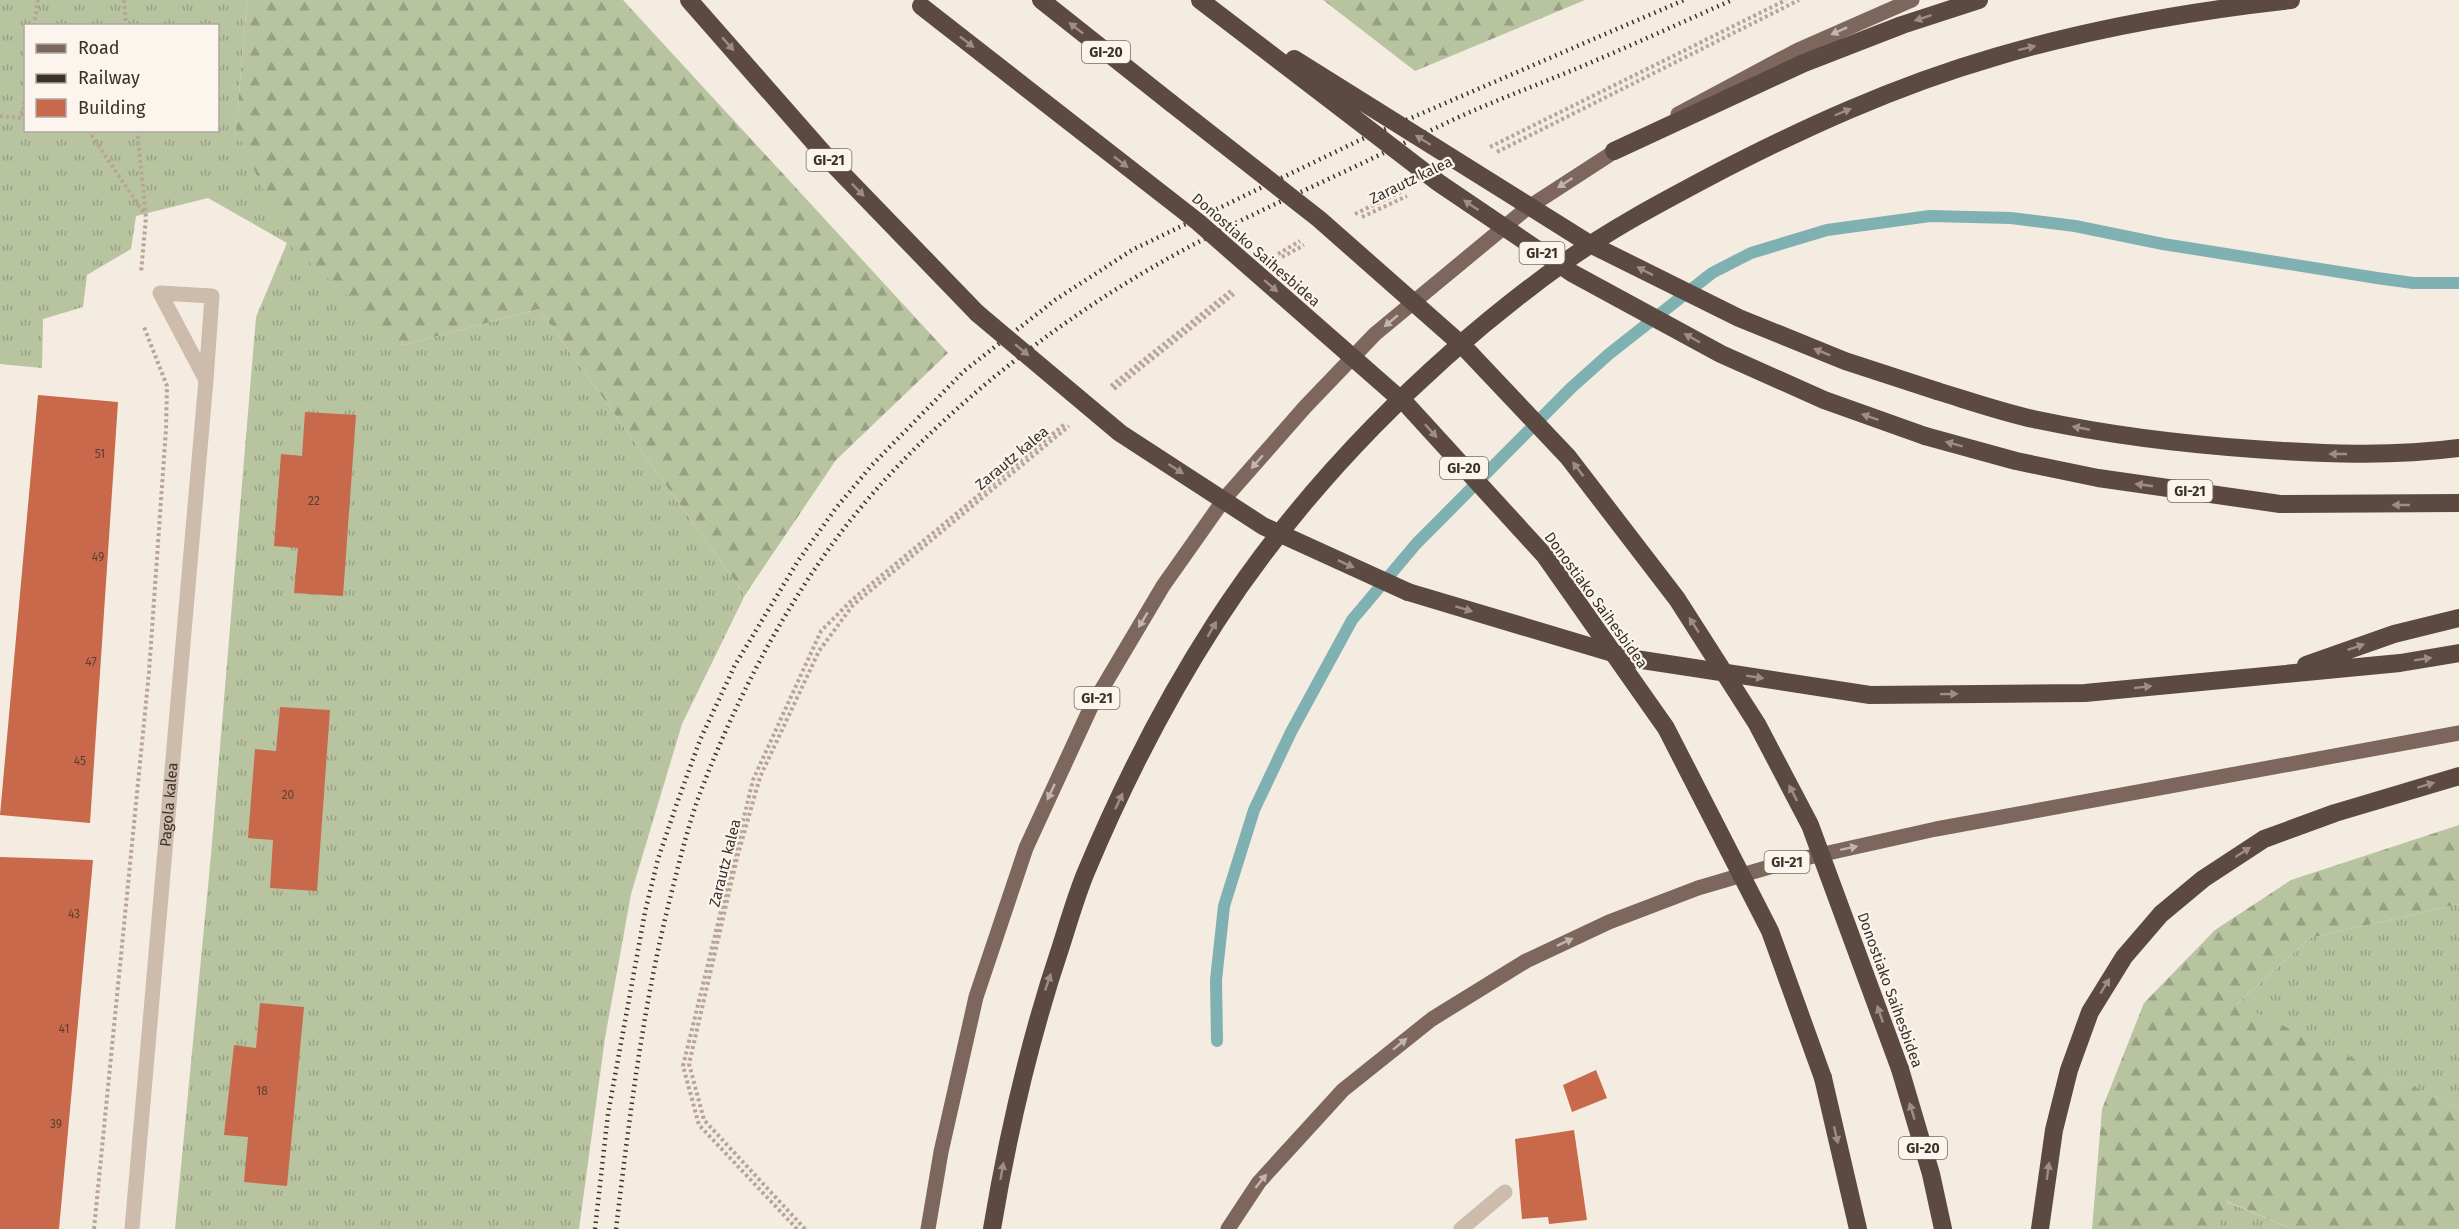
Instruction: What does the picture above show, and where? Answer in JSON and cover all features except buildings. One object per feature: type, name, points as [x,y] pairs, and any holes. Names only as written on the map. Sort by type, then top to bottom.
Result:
[{"type":"highway","name":"GI-21","points":[[689,0],[832,163],[977,313],[1120,433],[1263,526],[1408,592],[1629,658],[1870,695],[2085,693],[2400,663],[2459,653]]},
{"type":"highway","name":"Donostiako Saihesbidea","points":[[1041,0],[1319,219],[1463,346],[1568,457],[1677,599],[1757,724],[1810,825],[1900,1069],[1931,1174],[1943,1229]]},
{"type":"highway","name":"GI-21","points":[[1201,0],[1439,183],[1572,273],[1721,354],[1824,400],[1925,436],[2016,461],[2098,478],[2280,504],[2459,503]]},
{"type":"highway","points":[[1201,0],[1588,243],[1738,318],[1845,361],[1937,392],[2046,422],[2110,434],[2218,447],[2319,454],[2412,454],[2459,448]]},
{"type":"highway","points":[[1614,151],[1804,63],[1902,25],[1979,0]]},
{"type":"highway","points":[[992,1229],[1003,1162],[1040,1008],[1084,875],[1144,747],[1216,622],[1280,533],[1351,450],[1420,381],[1496,315],[1569,259],[1648,210],[1789,135],[1888,93],[1993,57],[2112,27],[2219,8],[2291,0]]},
{"type":"highway","name":"Donostiako Saihesbidea","points":[[917,3],[1198,222],[1408,406],[1545,556],[1666,728],[1770,931],[1823,1078],[1858,1229]]},
{"type":"highway","points":[[2281,673],[2394,634],[2459,618]]},
{"type":"highway","points":[[2040,1229],[2054,1130],[2069,1070],[2090,1012],[2124,957],[2161,914],[2203,879],[2264,839],[2335,813],[2459,776]]},
{"type":"main road","name":"GI-21","points":[[928,1229],[941,1152],[976,997],[1026,848],[1090,709],[1163,586],[1225,498],[1305,407],[1375,334],[1526,209],[1614,151],[1705,98],[1798,50],[1912,0]]},
{"type":"main road","name":"GI-21","points":[[1228,1229],[1259,1182],[1352,1083],[1432,1019],[1526,961],[1610,921],[1698,888],[1805,858],[1936,829],[2459,733]]},
{"type":"street","name":"Pagola kalea","points":[[132,1229],[206,380],[212,296],[160,293],[206,380]]},
{"type":"street","points":[[1464,1228],[1504,1192]]},
{"type":"path","points":[[34,24],[38,0]]},
{"type":"path","points":[[124,0],[126,24]]},
{"type":"path","points":[[1488,148],[1786,0]]},
{"type":"path","points":[[1489,156],[1799,0]]},
{"type":"path","points":[[0,116],[24,118]]},
{"type":"path","points":[[89,132],[146,217]]},
{"type":"path","points":[[137,132],[146,217],[141,281]]},
{"type":"path","points":[[1350,217],[1403,190]]},
{"type":"path","name":"Zarautz kalea","points":[[1351,222],[1415,192]]},
{"type":"path","points":[[1278,258],[1308,240]]},
{"type":"path","points":[[1105,394],[1241,286]]},
{"type":"path","points":[[94,1229],[147,684],[166,429],[167,386],[142,323]]},
{"type":"path","points":[[797,1229],[699,1125],[683,1066],[753,780],[821,631],[853,599],[1075,416]]},
{"type":"path","name":"Zarautz kalea","points":[[805,1229],[704,1120],[689,1064],[737,858],[760,777],[819,651],[852,605],[1073,423]]},
{"type":"green space","points":[[0,0],[247,0],[236,129],[404,345],[539,309],[745,595],[682,724],[631,894],[605,1038],[579,1229],[175,1229],[211,855],[256,317],[287,243],[208,198],[136,216],[131,249],[87,275],[83,307],[43,319],[42,368],[0,364]]},
{"type":"green space","points":[[247,0],[623,0],[948,353],[836,460],[745,595],[539,309],[404,345],[287,243],[236,129]]},
{"type":"green space","points":[[1323,0],[1585,0],[1415,71]]},
{"type":"green space","points":[[2459,825],[2459,904],[2310,938],[2237,1004],[2459,1108],[2459,1229],[2293,1229],[2226,1201],[2218,1229],[2092,1229],[2102,1109],[2144,1003],[2215,930],[2291,880]]},
{"type":"green space","points":[[2459,904],[2459,1108],[2236,1005],[2310,938]]},
{"type":"green space","points":[[2225,1201],[2293,1229],[2218,1229]]},
{"type":"waterway","points":[[1217,1041],[1216,980],[1224,906],[1254,810],[1291,732],[1352,620],[1416,544],[1571,388],[1609,354],[1712,273],[1751,253],[1827,230],[1930,216],[2011,218],[2075,226],[2163,244],[2377,278],[2413,283],[2459,283]]},
{"type":"railway","points":[[595,1229],[608,1114],[645,912],[658,859],[677,803],[700,740],[735,665],[798,561],[836,508],[872,465],[964,371],[1055,300],[1132,250],[1360,140],[1684,0]]},
{"type":"railway","points":[[616,1229],[633,1098],[654,968],[680,859],[698,800],[715,755],[745,689],[798,594],[839,535],[908,455],[948,417],[1033,347],[1122,285],[1167,259],[1251,216],[1459,117],[1592,62],[1732,0]]}]
